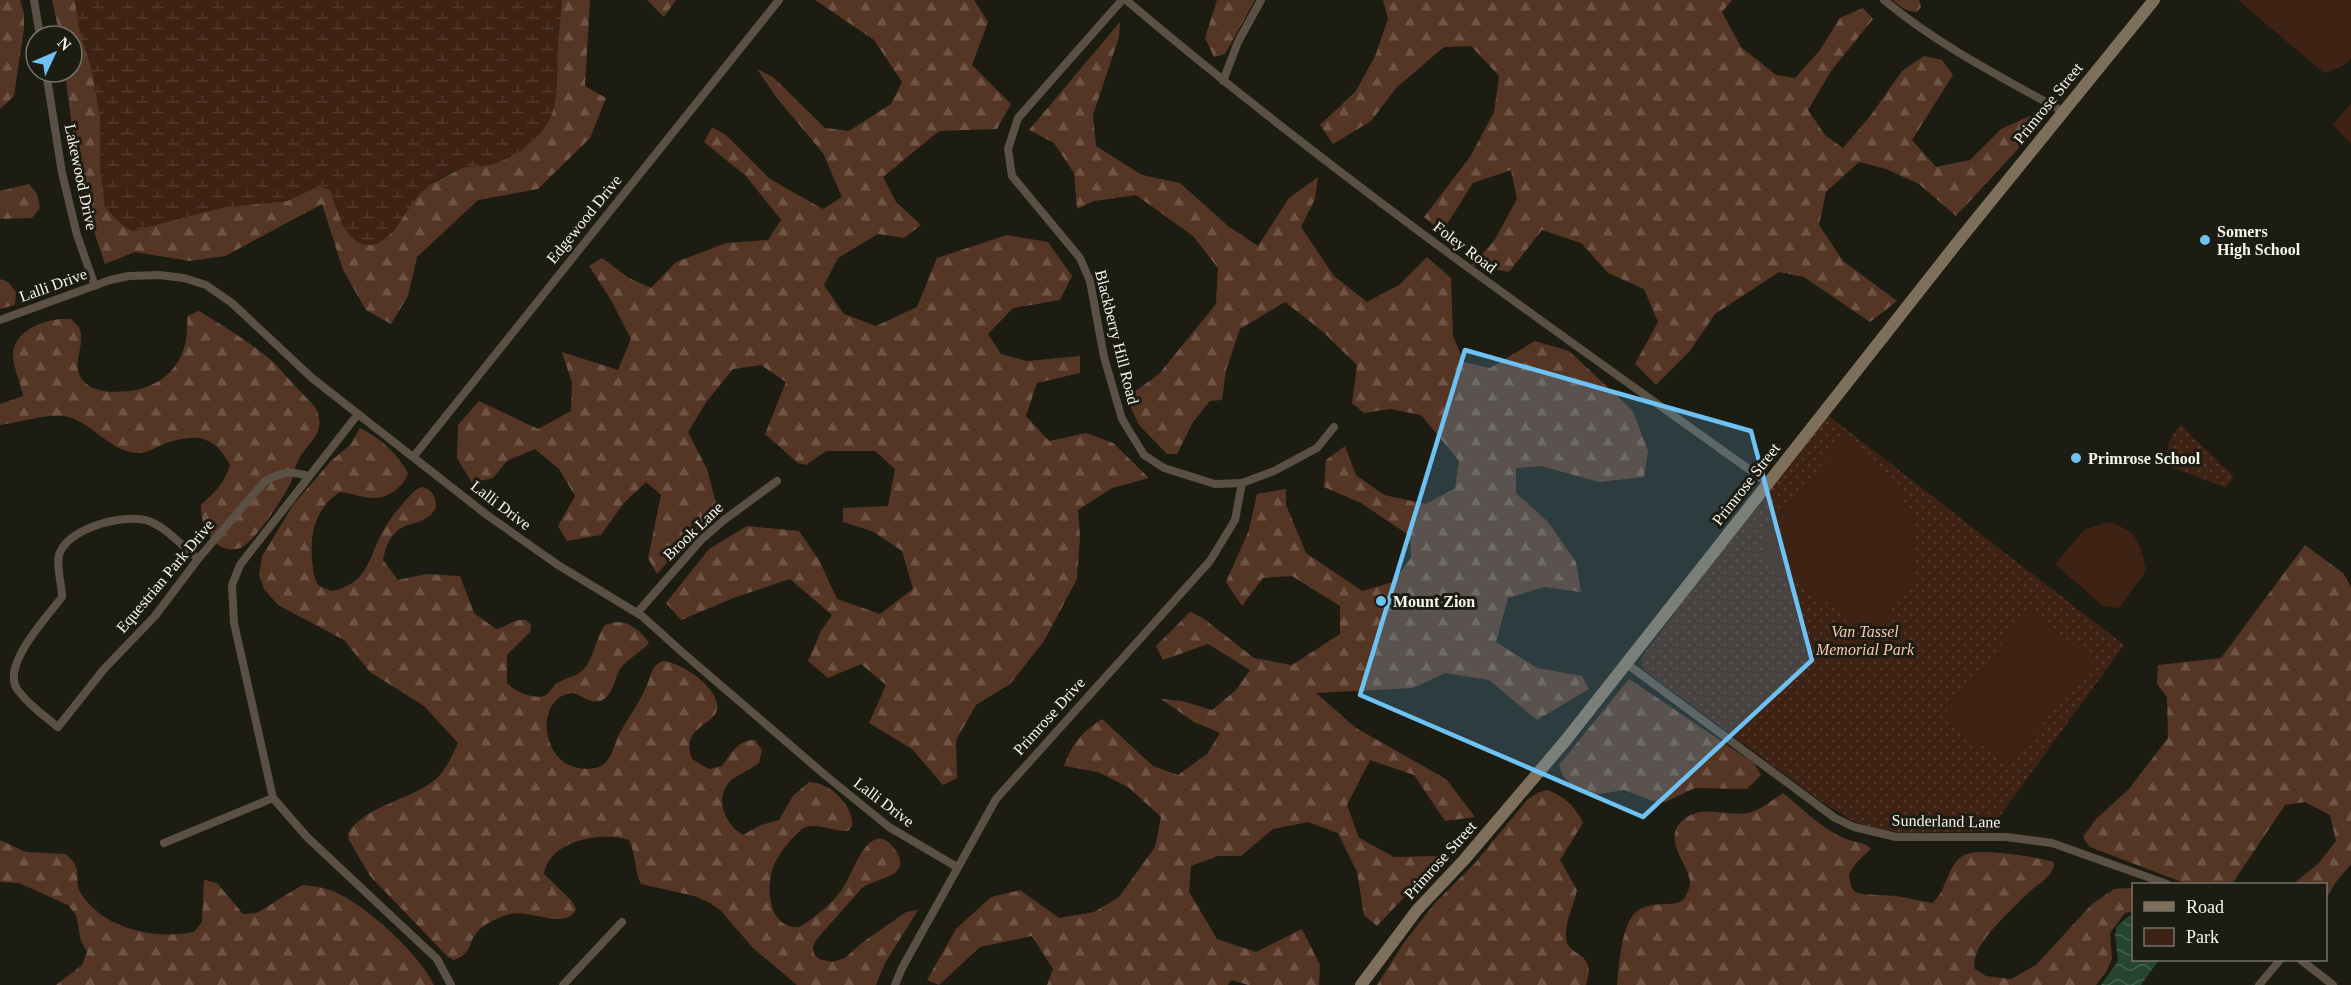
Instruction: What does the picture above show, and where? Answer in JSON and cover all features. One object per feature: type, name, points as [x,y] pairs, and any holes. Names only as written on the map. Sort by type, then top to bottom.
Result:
[{"type":"main road","name":"Primrose Street","points":[[1360,985],[1411,917],[1553,756],[2062,111],[2154,0]]},
{"type":"street","points":[[34,0],[38,24]]},
{"type":"street","name":"Edgewood Drive","points":[[414,456],[779,0]]},
{"type":"street","name":"Foley Road","points":[[1124,0],[1224,81],[1504,296],[1767,483]]},
{"type":"street","name":"Blackberry Hill Road","points":[[1124,0],[1018,118],[1008,149],[1012,176],[1080,258],[1090,281],[1104,357],[1122,419],[1144,455],[1164,468],[1215,484],[1242,483],[1274,471],[1317,448],[1334,427]]},
{"type":"street","points":[[1224,81],[1238,42],[1261,0]]},
{"type":"street","points":[[1884,0],[1905,18],[1949,47],[2062,111]]},
{"type":"street","name":"Lakewood Drive","points":[[48,84],[62,173],[77,235],[95,286]]},
{"type":"street","name":"Lalli Drive","points":[[0,320],[129,276],[159,275],[184,278],[206,285],[232,303],[312,378],[487,515],[558,565],[637,613],[816,768],[890,827],[957,867]]},
{"type":"street","points":[[358,414],[240,565],[232,585],[234,623],[273,798],[307,837],[437,959],[452,985]]},
{"type":"street","name":"Equestrian Park Drive","points":[[198,559],[165,531],[151,522],[137,518],[90,526],[72,537],[60,551],[57,564],[62,579],[62,597],[26,643],[13,672],[15,687],[58,727],[104,669],[154,616],[198,559],[264,482],[289,471],[309,476]]},
{"type":"street","name":"Brook Lane","points":[[637,613],[701,540],[777,481]]},
{"type":"street","name":"Primrose Drive","points":[[895,985],[902,968],[996,799],[1210,561],[1234,520],[1242,483]]},
{"type":"street","name":"Sunderland Lane","points":[[1627,664],[1835,818],[1854,827],[1896,837],[2007,837],[2052,843],[2162,883]]},
{"type":"street","points":[[164,843],[273,798]]},
{"type":"street","points":[[563,985],[622,922]]},
{"type":"street","points":[[2259,985],[2279,961]]},
{"type":"street","points":[[2302,961],[2333,985]]},
{"type":"highlighted area","points":[[1465,350],[1751,431],[1812,660],[1643,817],[1360,695]]},
{"type":"green space","points":[[0,0],[20,0],[24,14],[24,28],[14,96],[0,109]]},
{"type":"green space","points":[[52,0],[75,0],[79,24],[57,24]]},
{"type":"green space","points":[[75,0],[562,0],[554,105],[552,114],[541,132],[526,147],[508,158],[487,166],[463,168],[430,184],[414,201],[391,233],[373,245],[362,244],[350,235],[341,221],[330,190],[319,186],[287,201],[224,207],[132,231],[122,225],[105,207],[100,169],[100,116],[93,75],[84,44],[84,24],[79,24]]},
{"type":"green space","points":[[562,0],[590,0],[585,86],[606,98],[590,138],[538,189],[478,200],[417,257],[408,296],[391,324],[366,310],[343,270],[322,204],[225,256],[190,261],[135,252],[105,264],[84,193],[66,84],[84,84],[84,44],[93,75],[100,116],[100,169],[132,231],[224,207],[287,201],[319,186],[330,190],[343,226],[393,232],[412,201],[429,185],[464,167],[489,165],[535,138],[551,114]]},
{"type":"green space","points":[[647,0],[676,0],[664,17]]},
{"type":"green space","points":[[815,0],[974,0],[988,22],[972,65],[1011,104],[997,129],[939,131],[883,177],[896,202],[921,225],[904,238],[878,234],[838,258],[824,285],[844,314],[876,326],[917,307],[937,258],[1007,235],[1048,242],[1072,276],[1060,300],[1013,308],[988,334],[1001,354],[1027,361],[1080,356],[1080,373],[1037,383],[1026,416],[1049,441],[1086,433],[1113,443],[1149,478],[1112,488],[1078,510],[1080,537],[1077,579],[1044,641],[1010,684],[976,705],[956,740],[957,778],[943,785],[912,749],[869,723],[886,685],[861,664],[828,678],[808,661],[821,631],[832,615],[790,579],[736,597],[681,620],[666,603],[709,549],[747,526],[799,531],[819,560],[837,599],[880,614],[913,589],[902,551],[872,531],[843,522],[843,508],[888,506],[895,469],[875,451],[826,451],[806,465],[798,463],[765,434],[786,382],[761,365],[733,369],[707,401],[688,432],[707,469],[717,507],[657,574],[648,558],[661,495],[646,482],[623,504],[601,535],[567,541],[558,526],[575,496],[559,469],[535,449],[507,461],[493,478],[472,483],[457,458],[458,425],[479,401],[538,429],[571,411],[572,383],[562,352],[618,370],[631,339],[611,300],[589,266],[602,258],[629,278],[651,288],[676,262],[726,243],[768,240],[781,220],[746,176],[704,142],[712,127],[726,135],[770,179],[823,209],[842,197],[823,153],[776,97],[757,69],[773,77],[825,128],[849,131],[891,104],[902,82],[874,40]]},
{"type":"green space","points":[[1217,0],[1255,0],[1225,54],[1214,57],[1205,38]]},
{"type":"green space","points":[[1383,0],[1732,0],[1722,12],[1741,47],[1776,75],[1795,78],[1820,50],[1840,18],[1863,8],[1873,19],[1831,71],[1808,110],[1825,135],[1843,148],[1871,115],[1902,71],[1924,56],[1942,60],[1953,75],[1912,140],[1936,167],[1970,160],[2001,129],[2030,116],[2043,122],[1956,216],[1919,184],[1886,169],[1859,162],[1826,192],[1819,225],[1843,261],[1897,301],[1870,322],[1804,277],[1779,272],[1715,314],[1689,352],[1656,385],[1635,364],[1658,322],[1644,289],[1608,273],[1581,243],[1542,230],[1509,272],[1472,265],[1494,241],[1517,199],[1511,170],[1473,183],[1442,232],[1424,217],[1470,157],[1494,112],[1499,76],[1471,46],[1444,47],[1396,88],[1371,121],[1333,144],[1320,125],[1356,91],[1376,54],[1388,19]]},
{"type":"green space","points":[[1893,0],[1919,0],[1921,7],[1917,12],[1910,11]]},
{"type":"green space","points":[[2238,0],[2351,0],[2351,59],[2341,67],[2324,73]]},
{"type":"green space","points":[[1120,22],[1119,37],[1093,115],[1096,146],[1142,175],[1180,183],[1228,226],[1258,246],[1289,198],[1318,177],[1315,199],[1301,227],[1334,276],[1367,302],[1399,285],[1427,257],[1451,278],[1453,336],[1464,362],[1490,368],[1535,341],[1569,351],[1633,411],[1648,451],[1644,477],[1599,482],[1541,466],[1516,468],[1516,493],[1548,522],[1576,562],[1581,592],[1544,587],[1508,598],[1496,642],[1537,668],[1582,676],[1589,689],[1537,720],[1489,680],[1445,673],[1413,688],[1316,693],[1356,728],[1446,779],[1475,817],[1445,821],[1414,775],[1370,760],[1347,805],[1359,838],[1394,857],[1443,856],[1377,926],[1364,915],[1357,872],[1338,833],[1308,822],[1273,829],[1241,856],[1218,856],[1191,866],[1189,892],[1217,939],[1256,952],[1302,929],[1320,965],[1319,985],[1248,985],[1231,980],[1228,985],[1047,985],[1053,969],[1032,936],[980,947],[939,985],[927,980],[956,929],[991,897],[1020,890],[1059,918],[1094,912],[1119,897],[1155,847],[1161,817],[1128,787],[1098,772],[1064,766],[1070,751],[1079,739],[1102,719],[1153,766],[1178,775],[1207,754],[1220,733],[1194,722],[1161,699],[1182,701],[1212,710],[1236,690],[1250,670],[1208,644],[1163,660],[1156,646],[1190,612],[1203,618],[1254,658],[1292,665],[1340,634],[1340,606],[1292,576],[1263,578],[1242,606],[1226,582],[1249,530],[1257,494],[1286,489],[1286,505],[1306,553],[1362,591],[1393,582],[1411,558],[1410,536],[1361,503],[1324,487],[1326,460],[1345,446],[1356,475],[1384,495],[1426,504],[1455,488],[1459,461],[1421,415],[1390,409],[1364,413],[1352,403],[1357,365],[1322,331],[1285,302],[1240,329],[1226,370],[1222,400],[1210,401],[1193,422],[1177,454],[1167,454],[1139,425],[1126,398],[1159,374],[1216,304],[1218,268],[1193,236],[1136,195],[1094,201],[1077,209],[1074,173],[1054,143],[1029,130]]},
{"type":"green space","points":[[2351,103],[2351,144],[2333,125]]},
{"type":"green space","points":[[29,184],[37,194],[40,208],[32,218],[0,219],[0,191]]},
{"type":"green space","points":[[0,279],[8,282],[16,292],[15,305],[0,309]]},
{"type":"green space","points":[[199,311],[236,334],[271,360],[314,406],[319,419],[317,433],[300,457],[283,497],[261,529],[246,544],[237,549],[226,549],[217,544],[208,534],[203,520],[201,505],[215,492],[230,465],[211,442],[186,438],[138,453],[118,448],[83,423],[64,416],[40,417],[0,425],[0,404],[23,396],[13,355],[20,338],[34,326],[53,320],[71,319],[80,330],[78,368],[84,382],[102,391],[130,391],[157,382],[175,366],[185,344],[187,316]]},
{"type":"green space","name":"Van Tassel Memorial Park","points":[[1829,416],[2124,645],[1989,831],[1891,833],[1855,822],[1825,804],[1644,670],[1641,663],[1642,657],[1705,571]]},
{"type":"green space","points":[[2181,425],[2234,477],[2226,488],[2169,466],[2167,455],[2169,444]]},
{"type":"green space","points":[[360,428],[387,447],[408,473],[403,483],[395,491],[385,496],[370,498],[340,492],[325,505],[316,521],[312,539],[313,570],[319,586],[332,591],[344,588],[360,577],[388,522],[411,495],[422,487],[433,494],[436,508],[427,518],[405,526],[395,533],[389,542],[383,560],[398,580],[426,574],[460,576],[474,613],[496,629],[518,620],[526,620],[531,625],[530,632],[507,655],[507,683],[514,689],[536,697],[546,695],[557,683],[584,669],[604,626],[617,622],[635,628],[649,643],[621,667],[607,697],[594,701],[571,693],[557,700],[551,708],[547,717],[548,738],[558,757],[565,763],[578,768],[601,766],[610,757],[619,735],[658,663],[670,662],[689,671],[706,685],[717,702],[714,715],[698,728],[690,740],[689,748],[692,759],[709,769],[722,766],[736,748],[744,742],[755,740],[762,750],[759,763],[730,781],[725,788],[722,803],[724,811],[737,831],[743,835],[761,825],[779,820],[793,796],[809,782],[832,790],[845,803],[852,818],[852,826],[848,831],[814,826],[803,828],[778,857],[772,870],[770,892],[771,903],[781,921],[789,926],[800,927],[824,909],[840,892],[863,850],[870,843],[877,839],[885,840],[894,848],[900,865],[897,870],[892,875],[862,888],[816,940],[813,947],[814,954],[819,959],[832,962],[845,958],[863,942],[906,912],[918,910],[885,963],[876,985],[797,985],[753,948],[721,911],[710,903],[694,896],[641,884],[629,840],[618,837],[578,841],[556,853],[548,862],[544,874],[572,901],[576,909],[571,915],[556,919],[518,913],[501,917],[480,929],[467,951],[454,960],[448,957],[370,876],[349,840],[348,833],[366,815],[414,793],[436,779],[446,767],[458,743],[424,706],[370,672],[344,640],[278,605],[264,589],[259,575],[262,556],[293,505],[331,461],[351,444]]},
{"type":"green space","points":[[1847,435],[1882,468],[1915,517],[1911,584],[1872,635],[1764,557],[1762,535]]},
{"type":"green space","points":[[2109,522],[2126,530],[2136,539],[2146,571],[2119,608],[2103,606],[2055,564],[2085,529]]},
{"type":"green space","points":[[2305,545],[2343,573],[2351,587],[2351,864],[2327,897],[2327,883],[2294,883],[2318,864],[2336,841],[2330,815],[2305,802],[2285,805],[2233,883],[2184,883],[2090,847],[2083,837],[2096,819],[2129,789],[2168,738],[2167,697],[2157,684],[2158,665],[2221,658]]},
{"type":"green space","points":[[2030,610],[2093,661],[2008,765],[1943,716]]},
{"type":"green space","points":[[1629,679],[1754,763],[1761,775],[1747,789],[1695,788],[1665,802],[1653,801],[1624,790],[1593,795],[1580,793],[1563,776],[1559,765]]},
{"type":"green space","points":[[1547,790],[1568,802],[1583,823],[1560,860],[1577,890],[1566,937],[1571,949],[1588,965],[1589,974],[1586,985],[1377,985],[1403,944],[1434,904],[1475,863],[1527,800]]},
{"type":"green space","points":[[1783,793],[1831,832],[1869,847],[1871,849],[1856,863],[1849,874],[1851,887],[1855,892],[1861,894],[1896,896],[1932,903],[1940,894],[1955,863],[1970,853],[2000,853],[2054,862],[2048,876],[2001,920],[1978,950],[1975,969],[1986,976],[2011,979],[2036,965],[2092,904],[2114,889],[2132,888],[2132,911],[2125,913],[2110,933],[2112,959],[2096,985],[1617,985],[1623,941],[1631,918],[1645,907],[1677,903],[1683,900],[1688,891],[1690,882],[1675,844],[1676,829],[1681,822],[1689,816],[1706,811],[1743,814],[1764,806]]},
{"type":"green space","points":[[0,840],[26,852],[66,854],[77,871],[80,892],[90,905],[115,923],[147,933],[194,932],[202,922],[204,880],[217,883],[243,914],[257,913],[302,885],[330,890],[358,905],[389,930],[427,972],[434,985],[56,985],[82,965],[87,952],[81,941],[76,915],[68,905],[19,883],[0,882]]},
{"type":"water","points":[[2132,914],[2132,961],[2158,961],[2141,985],[2101,985],[2118,961],[2115,935],[2117,926]]},
{"type":"place","name":"Somers High School","points":[[2205,240]]},
{"type":"place","name":"Primrose School","points":[[2076,458]]},
{"type":"place","name":"Mount Zion","points":[[1381,601]]}]
